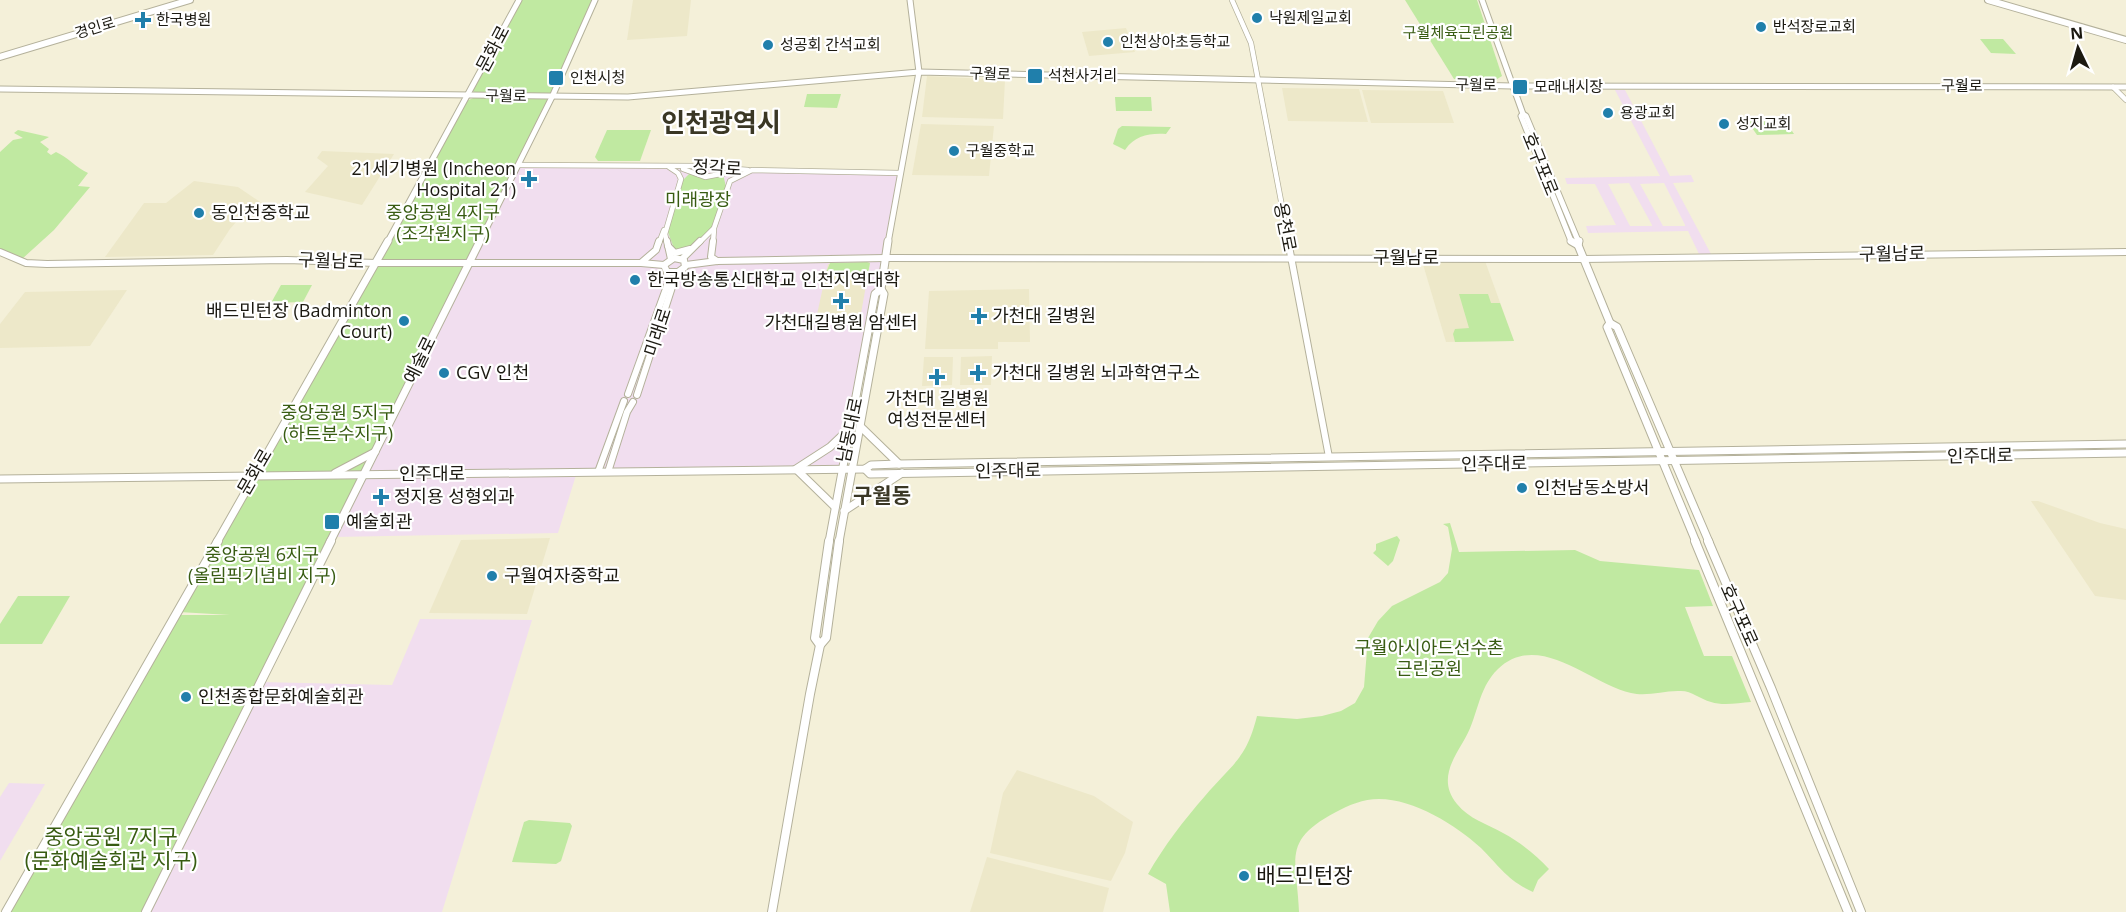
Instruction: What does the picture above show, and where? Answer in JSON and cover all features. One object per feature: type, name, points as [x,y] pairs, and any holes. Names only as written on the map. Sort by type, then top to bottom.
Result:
[{"type":"main road","name":"경인로","points":[[0,57],[190,0]]},
{"type":"main road","name":"문화로","points":[[6,912],[376,263],[519,0]]},
{"type":"main road","name":"예술로","points":[[146,912],[552,97],[595,0]]},
{"type":"main road","name":"남동대로","points":[[772,912],[820,645],[826,638],[844,511],[884,294],[881,289],[885,258],[919,72],[910,0]]},
{"type":"main road","name":"호구포로","points":[[1482,0],[1523,114],[1521,116],[1529,138],[1571,241],[1578,245],[1610,323],[1617,327],[1771,688],[1861,912]]},
{"type":"main road","points":[[1988,0],[2126,40]]},
{"type":"main road","name":"구월로","points":[[0,89],[552,97],[648,96],[919,72],[1512,86],[2126,87]]},
{"type":"main road","name":"남동대로","points":[[820,645],[815,638],[835,507],[875,294],[881,289]]},
{"type":"main road","name":"호구포로","points":[[1610,323],[1607,327],[1848,912]]},
{"type":"main road","points":[[835,507],[796,469],[831,447],[851,426]]},
{"type":"main road","points":[[861,427],[899,464]]},
{"type":"main road","name":"인주대로","points":[[1671,456],[2126,444]]},
{"type":"main road","points":[[331,474],[375,452]]},
{"type":"main road","name":"인주대로","points":[[0,479],[865,469],[871,465],[899,464],[1329,457],[2126,453]]},
{"type":"main road","name":"인주대로","points":[[865,469],[870,474],[1661,456]]},
{"type":"main road","points":[[844,511],[903,473]]},
{"type":"street","name":"용천로","points":[[1232,0],[1251,43],[1329,457]]},
{"type":"street","points":[[2113,87],[2126,100]]},
{"type":"street","name":"정각로","points":[[518,165],[699,166],[752,170]]},
{"type":"street","points":[[680,183],[699,166]]},
{"type":"street","points":[[641,263],[657,250],[680,183],[680,175],[668,167]]},
{"type":"street","name":"정각로","points":[[668,167],[705,177],[752,170]]},
{"type":"street","points":[[719,167],[726,187]]},
{"type":"street","points":[[717,261],[711,256],[714,228],[726,187],[733,178],[752,170],[900,173]]},
{"type":"street","points":[[666,227],[665,234],[671,259]]},
{"type":"street","points":[[682,259],[686,266],[681,271],[667,272],[664,265],[671,259],[682,259],[714,228]]},
{"type":"street","points":[[668,245],[673,252],[679,254],[696,247]]},
{"type":"street","name":"구월남로","points":[[0,252],[26,263],[47,264],[287,260],[376,263],[641,263],[664,265]]},
{"type":"street","name":"구월남로","points":[[686,266],[717,261],[885,258],[1583,259],[2126,252]]},
{"type":"street","name":"미래로","points":[[633,402],[637,399],[674,281],[681,271]]},
{"type":"street","name":"미래로","points":[[624,401],[668,283],[667,272]]},
{"type":"street","points":[[628,394],[637,395]]},
{"type":"street","points":[[598,472],[624,401],[633,402],[627,412],[608,472]]},
{"type":"shaded area","points":[[633,0],[691,0],[687,36],[627,40]]},
{"type":"shaded area","name":"인천상아초등학교","points":[[1126,28],[1135,52],[1089,56],[1082,32]]},
{"type":"shaded area","points":[[927,76],[1005,80],[1003,119],[922,117]]},
{"type":"shaded area","points":[[1282,88],[1359,89],[1368,122],[1288,121]]},
{"type":"shaded area","points":[[1362,90],[1443,91],[1454,123],[1371,123]]},
{"type":"shaded area","name":"모래내시장","points":[[1615,90],[1625,90],[1670,176],[1691,175],[1694,182],[1673,183],[1711,254],[1699,254],[1688,231],[1588,233],[1586,226],[1616,225],[1595,184],[1567,184],[1565,178],[1660,176]],"holes":[[[1629,183],[1652,225],[1652,226],[1630,226],[1608,184]],[[1664,183],[1685,225],[1685,226],[1663,226],[1640,184]]]},
{"type":"shaded area","name":"구월중학교","points":[[921,124],[994,126],[989,176],[912,175]]},
{"type":"shaded area","points":[[322,151],[394,154],[362,205],[305,192],[328,166],[317,158]]},
{"type":"shaded area","points":[[518,165],[900,173],[842,469],[577,472],[558,533],[333,537]]},
{"type":"shaded area","name":"동인천중학교","points":[[194,181],[238,187],[266,206],[257,221],[237,221],[213,255],[105,257],[144,203],[166,203]]},
{"type":"shaded area","points":[[1422,261],[1485,261],[1514,341],[1446,342]]},
{"type":"shaded area","name":"가천대길병원 암센터","points":[[870,263],[860,319],[816,319],[828,264]]},
{"type":"shaded area","name":"가천대 길병원","points":[[1029,289],[1030,342],[998,342],[998,349],[925,349],[929,291]]},
{"type":"shaded area","points":[[127,290],[90,346],[0,348],[0,324],[25,292]]},
{"type":"shaded area","name":"가천대 길병원","points":[[992,356],[991,385],[960,385],[961,357]]},
{"type":"shaded area","name":"가천대 길병원","points":[[924,357],[953,357],[952,385],[922,386]]},
{"type":"shaded area","points":[[2031,501],[2038,501],[2100,523],[2126,529],[2126,600],[2095,596]]},
{"type":"shaded area","name":"구월여자중학교","points":[[550,538],[527,614],[429,613],[461,540]]},
{"type":"shaded area","points":[[420,619],[532,620],[442,912],[146,912],[260,682],[392,685]]},
{"type":"shaded area","points":[[1017,770],[1094,796],[1133,822],[1125,853],[1111,881],[990,853],[1003,793]]},
{"type":"shaded area","points":[[9,783],[45,784],[0,861],[0,797]]},
{"type":"shaded area","points":[[987,857],[1109,888],[1103,912],[970,912]]},
{"type":"green space","points":[[519,0],[595,0],[554,92],[544,96],[552,97],[146,912],[8,912],[177,615],[230,615],[179,612],[378,264],[383,263],[380,257],[464,102],[478,96],[471,89]]},
{"type":"green space","name":"구월체육근린공원","points":[[1405,0],[1477,0],[1502,76],[1494,81],[1454,79]]},
{"type":"green space","points":[[1980,39],[2003,39],[2016,54],[1991,53]]},
{"type":"green space","points":[[807,94],[841,94],[837,108],[804,107]]},
{"type":"green space","points":[[1115,97],[1151,97],[1152,111],[1116,111]]},
{"type":"green space","points":[[1755,118],[1792,131],[1794,134],[1757,135],[1746,119]]},
{"type":"green space","points":[[1122,126],[1171,127],[1166,134],[1138,138],[1125,150],[1113,144],[1118,129]]},
{"type":"green space","points":[[18,130],[49,137],[40,142],[49,149],[47,152],[51,155],[56,152],[60,154],[88,173],[78,186],[90,187],[54,230],[22,259],[0,249],[0,152],[13,140],[23,138],[14,133]]},
{"type":"green space","points":[[607,130],[651,130],[640,161],[598,161],[595,157]]},
{"type":"green space","name":"미래광장","points":[[691,172],[700,176],[723,174],[726,187],[714,228],[684,251],[675,251],[666,227],[680,183]]},
{"type":"green space","points":[[830,263],[870,263],[868,273],[826,273]]},
{"type":"green space","points":[[281,285],[312,285],[303,302],[271,303]]},
{"type":"green space","points":[[1459,294],[1488,294],[1491,303],[1500,303],[1514,341],[1455,342],[1453,334],[1455,329],[1469,328]]},
{"type":"green space","name":"구월아시아드선수촌 근린공원","points":[[1450,523],[1459,552],[1575,550],[1600,561],[1699,570],[1713,606],[1685,607],[1704,656],[1732,656],[1751,702],[1716,703],[1681,691],[1631,693],[1547,657],[1530,655],[1514,658],[1498,669],[1486,686],[1468,733],[1454,757],[1448,780],[1452,796],[1462,809],[1516,840],[1549,869],[1538,880],[1533,892],[1510,878],[1481,848],[1447,822],[1406,803],[1373,799],[1346,807],[1319,822],[1307,832],[1300,842],[1295,865],[1299,912],[1170,912],[1166,884],[1148,874],[1182,824],[1243,752],[1257,716],[1297,719],[1322,716],[1341,711],[1355,703],[1364,687],[1368,638],[1378,621],[1392,606],[1440,582],[1448,573],[1452,549],[1448,527],[1443,524]]},
{"type":"green space","points":[[1397,536],[1400,540],[1393,561],[1388,566],[1373,553],[1376,550],[1376,544]]},
{"type":"green space","points":[[18,596],[70,596],[42,644],[0,644],[0,624]]},
{"type":"green space","points":[[529,820],[570,823],[572,826],[561,861],[556,864],[512,862],[524,822]]},
{"type":"place","name":"낙원제일교회","points":[[1257,18]]},
{"type":"place","name":"한국병원","points":[[143,20]]},
{"type":"place","name":"반석장로교회","points":[[1761,27]]},
{"type":"place","name":"인천상아초등학교","points":[[1108,42]]},
{"type":"place","name":"성공회 간석교회","points":[[768,45]]},
{"type":"place","name":"석천사거리","points":[[1035,76]]},
{"type":"place","name":"인천시청","points":[[556,78]]},
{"type":"place","name":"모래내시장","points":[[1520,87]]},
{"type":"place","name":"용광교회","points":[[1608,113]]},
{"type":"place","name":"성지교회","points":[[1724,124]]},
{"type":"place","name":"구월중학교","points":[[954,151]]},
{"type":"place","name":"21세기병원 (Incheon Hospital 21)","points":[[529,179]]},
{"type":"place","name":"동인천중학교","points":[[199,213]]},
{"type":"place","name":"한국방송통신대학교 인천지역대학","points":[[635,280]]},
{"type":"place","name":"가천대길병원 암센터","points":[[841,301]]},
{"type":"place","name":"가천대 길병원","points":[[979,316]]},
{"type":"place","name":"배드민턴장 (Badminton Court)","points":[[404,321]]},
{"type":"place","name":"CGV 인천","points":[[444,373]]},
{"type":"place","name":"가천대 길병원 뇌과학연구소","points":[[978,373]]},
{"type":"place","name":"가천대 길병원 여성전문센터","points":[[937,377]]},
{"type":"place","name":"인천남동소방서","points":[[1522,488]]},
{"type":"place","name":"정지용 성형외과","points":[[381,497]]},
{"type":"place","name":"예술회관","points":[[332,522]]},
{"type":"place","name":"구월여자중학교","points":[[492,576]]},
{"type":"place","name":"인천종합문화예술회관","points":[[186,697]]},
{"type":"place","name":"배드민턴장","points":[[1244,876]]},
{"type":"district","name":"인천광역시","points":[[721,123]]},
{"type":"district","name":"구월동","points":[[882,496]]},
{"type":"park label","name":"중앙공원 4지구 (조각원지구)","points":[[443,223]]},
{"type":"park label","name":"중앙공원 5지구 (하트분수지구)","points":[[338,423]]},
{"type":"park label","name":"중앙공원 6지구 (올림픽기념비 지구)","points":[[262,565]]},
{"type":"park label","name":"중앙공원 7지구 (문화예술회관 지구)","points":[[111,849]]}]
